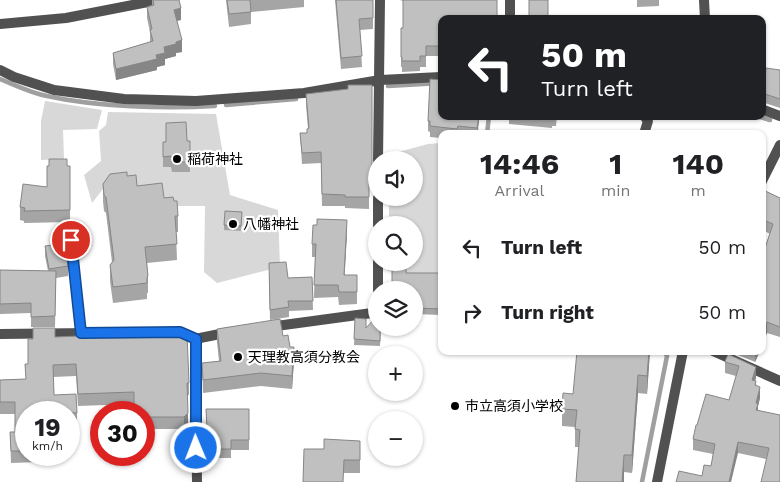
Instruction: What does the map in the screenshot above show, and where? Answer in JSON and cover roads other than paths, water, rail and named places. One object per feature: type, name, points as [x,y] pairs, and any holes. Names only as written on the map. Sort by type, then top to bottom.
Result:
[{"type":"street","points":[[0,24],[66,18],[120,3],[158,0]]},
{"type":"street","points":[[378,151],[380,0]]},
{"type":"street","points":[[510,0],[510,15]]},
{"type":"street","points":[[704,0],[705,15]]},
{"type":"street","points":[[0,70],[14,77],[54,90],[124,99],[196,101],[304,92],[380,80],[438,77]]},
{"type":"street","points":[[766,111],[780,116]]},
{"type":"street","points":[[766,173],[780,145]]},
{"type":"street","points":[[255,329],[368,314]]},
{"type":"street","points":[[0,334],[180,332],[196,339],[236,331]]},
{"type":"street","points":[[196,339],[197,482]]},
{"type":"street","points":[[657,482],[682,355]]},
{"type":"street","points":[[722,355],[780,381]]},
{"type":"lane","points":[[71,240],[81,333]]},
{"type":"waterway","points":[[0,79],[41,95],[87,103],[153,107],[215,106]]},
{"type":"waterway","points":[[388,86],[438,83]]},
{"type":"waterway","points":[[226,105],[296,99]]},
{"type":"waterway","points":[[766,119],[770,120]]},
{"type":"waterway","points":[[487,130],[489,120]]},
{"type":"waterway","points":[[642,482],[666,355]]},
{"type":"place","name":"稲荷神社","points":[[177,159]]},
{"type":"place","name":"八幡神社","points":[[233,224]]},
{"type":"place","name":"天理教高須分教会","points":[[238,357]]},
{"type":"place","name":"市立高須小学校","points":[[455,406]]}]
